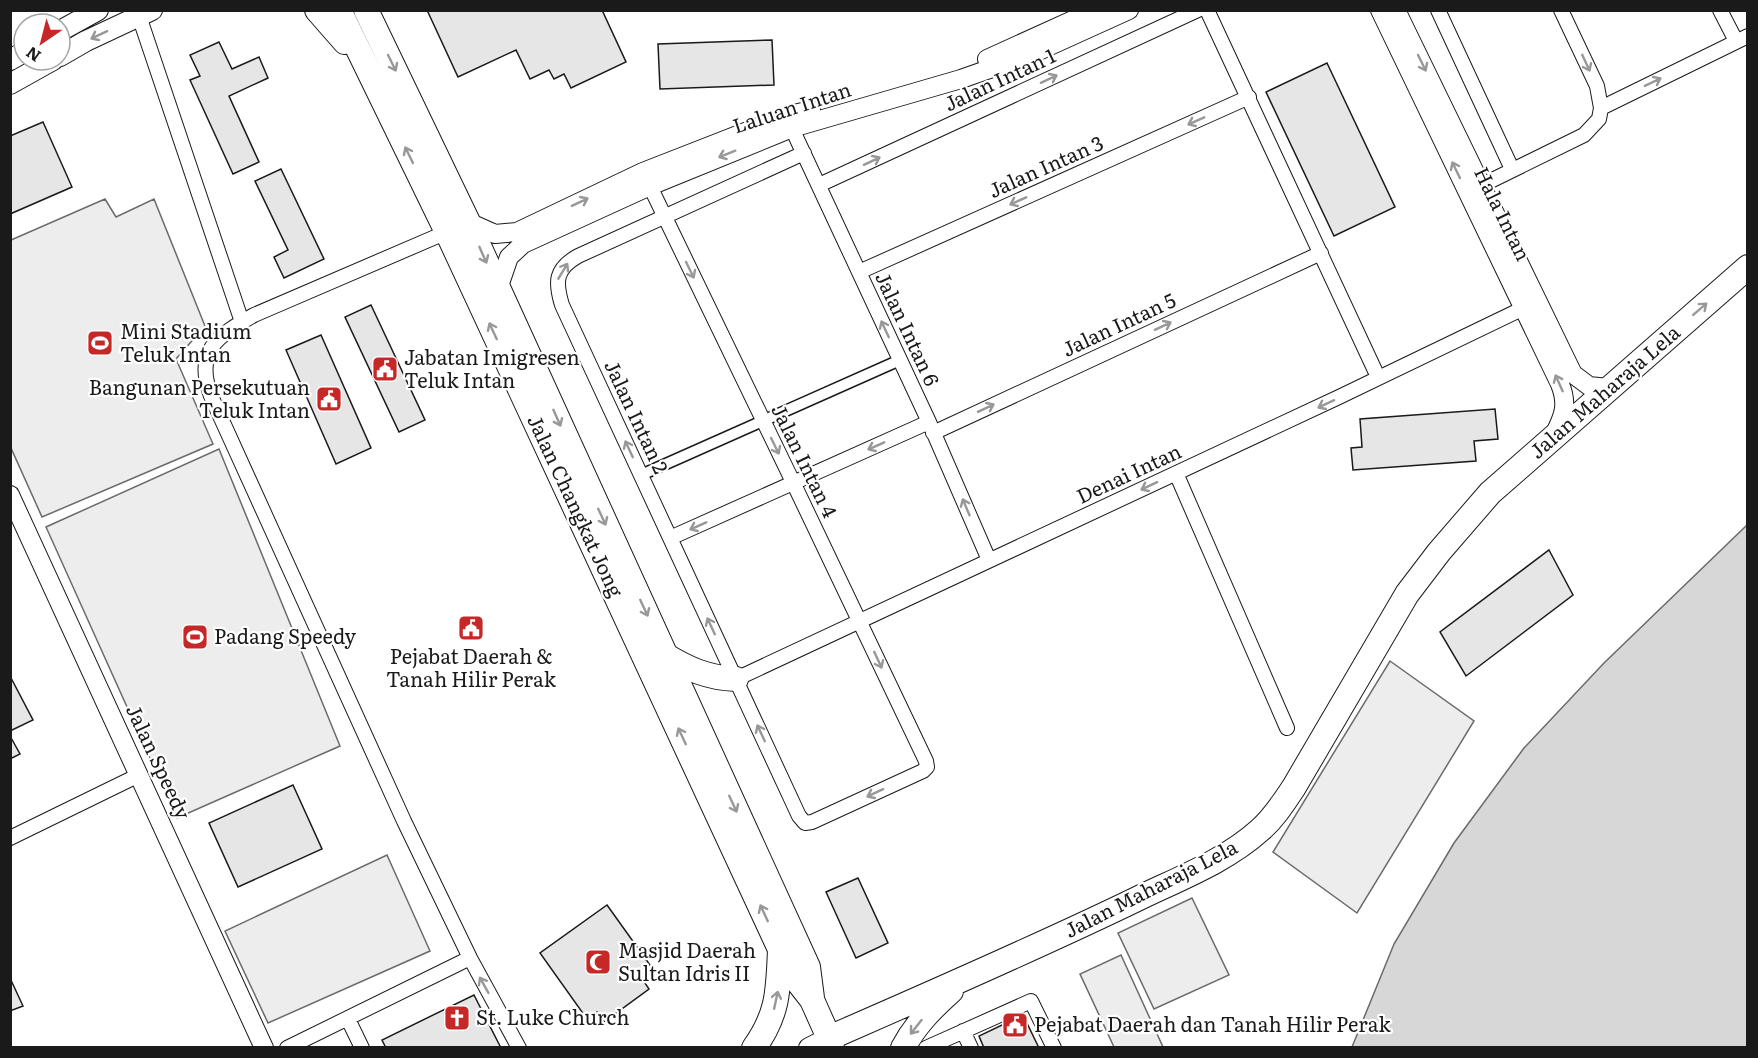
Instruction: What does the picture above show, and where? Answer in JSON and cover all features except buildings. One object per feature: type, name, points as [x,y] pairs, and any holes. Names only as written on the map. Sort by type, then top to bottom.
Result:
[{"type":"highway","points":[[317,10],[334,28],[371,77]]},
{"type":"highway","name":"Jalan Changkat Jong","points":[[339,10],[371,77],[458,227],[498,289],[808,967],[812,1000],[824,1044]]},
{"type":"highway","name":"Jalan Changkat Jong","points":[[366,10],[458,227],[791,973],[812,1000]]},
{"type":"highway","name":"Jalan Maharaja Lela","points":[[824,1044],[1202,867],[1260,830],[1279,810],[1294,787],[1412,587],[1490,493],[1748,267]]},
{"type":"highway","name":"Jalan Maharaja Lela","points":[[1468,521],[1498,503],[1527,479],[1748,289]]},
{"type":"highway","points":[[665,656],[695,672],[736,679]]},
{"type":"highway","points":[[754,1047],[769,1024],[777,1000],[780,948]]},
{"type":"highway","points":[[903,1047],[927,1013],[963,979]]},
{"type":"main road","points":[[72,24],[98,10]]},
{"type":"main road","points":[[72,49],[143,12]]},
{"type":"main road","points":[[10,84],[32,72]]},
{"type":"street","name":"Laluan Intan","points":[[458,227],[495,234],[517,232],[789,122],[981,62],[1095,10]]},
{"type":"street","name":"Laluan Intan","points":[[789,122],[961,79],[1032,54],[1130,10]]},
{"type":"street","name":"Jalan Intan 1","points":[[819,185],[1198,10]]},
{"type":"street","points":[[1207,10],[1378,377]]},
{"type":"street","name":"Hala Intan","points":[[1380,10],[1474,189],[1530,305],[1565,396],[1564,415],[1553,438]]},
{"type":"street","name":"Hala Intan","points":[[1396,10],[1474,189]]},
{"type":"street","points":[[1438,10],[1512,169]]},
{"type":"street","points":[[1474,189],[1584,135],[1599,119],[1601,108],[1597,87],[1561,10]]},
{"type":"street","points":[[1601,108],[1742,39],[1720,10]]},
{"type":"street","points":[[143,12],[242,322]]},
{"type":"street","name":"Jalan Intan 3","points":[[859,272],[1249,97]]},
{"type":"street","name":"Jalan Intan 6","points":[[789,122],[931,427],[989,560]]},
{"type":"street","name":"Jalan Intan 2","points":[[804,153],[569,261],[561,269],[557,280],[562,305],[799,816],[805,823]]},
{"type":"street","name":"Laluan Intan","points":[[498,289],[509,257],[523,244],[647,179]]},
{"type":"street","name":"Jalan Intan 4","points":[[647,179],[926,761],[927,767],[923,771],[812,822],[805,823]]},
{"type":"street","points":[[458,227],[232,327],[217,340],[208,354],[204,366],[205,380],[404,821],[470,958],[519,1047]]},
{"type":"street","name":"Jalan Intan 5","points":[[670,538],[793,483],[931,427],[1321,254]]},
{"type":"street","name":"Hala Intan","points":[[1530,305],[1573,374],[1589,386],[1608,388]]},
{"type":"street","name":"Denai Intan","points":[[736,679],[1340,398],[1378,377],[1530,305]]},
{"type":"street","points":[[641,475],[900,360]]},
{"type":"street","points":[[1176,473],[1287,728]]},
{"type":"street","name":"Jalan Speedy","points":[[10,495],[264,1047]]},
{"type":"street","points":[[10,838],[139,775]]},
{"type":"street","points":[[287,1047],[470,958]]},
{"type":"street","points":[[926,1047],[1031,1001],[1054,1047]]},
{"type":"street","points":[[348,1019],[362,1047]]},
{"type":"street","points":[[963,1030],[971,1047]]},
{"type":"shaded area","name":"Mini Stadium Teluk Intan","points":[[105,199],[116,217],[154,199],[205,326],[176,359],[213,444],[42,517],[11,448],[11,240]]},
{"type":"shaded area","name":"Padang Speedy","points":[[219,449],[340,746],[177,818],[46,527]]},
{"type":"shaded area","points":[[1747,525],[1747,1047],[1352,1047],[1394,944],[1454,843],[1524,748],[1604,663]]},
{"type":"shaded area","points":[[1390,661],[1474,721],[1357,913],[1273,852]]},
{"type":"shaded area","points":[[387,855],[430,951],[268,1023],[225,931]]},
{"type":"shaded area","points":[[1192,898],[1229,975],[1154,1009],[1118,933]]},
{"type":"shaded area","points":[[1121,955],[1163,1047],[1114,1047],[1080,974]]},
{"type":"place","name":"Mini Stadium Teluk Intan","points":[[100,343]]},
{"type":"place","name":"Jabatan Imigresen Teluk Intan","points":[[385,369]]},
{"type":"place","name":"Bangunan Persekutuan Teluk Intan","points":[[329,399]]},
{"type":"place","name":"Pejabat Daerah & Tanah Hilir Perak","points":[[471,628]]},
{"type":"place","name":"Padang Speedy","points":[[195,637]]},
{"type":"place","name":"Masjid Daerah Sultan Idris II","points":[[598,962]]},
{"type":"place","name":"St. Luke Church","points":[[457,1018]]},
{"type":"place","name":"Pejabat Daerah dan Tanah Hilir Perak","points":[[1015,1025]]}]
